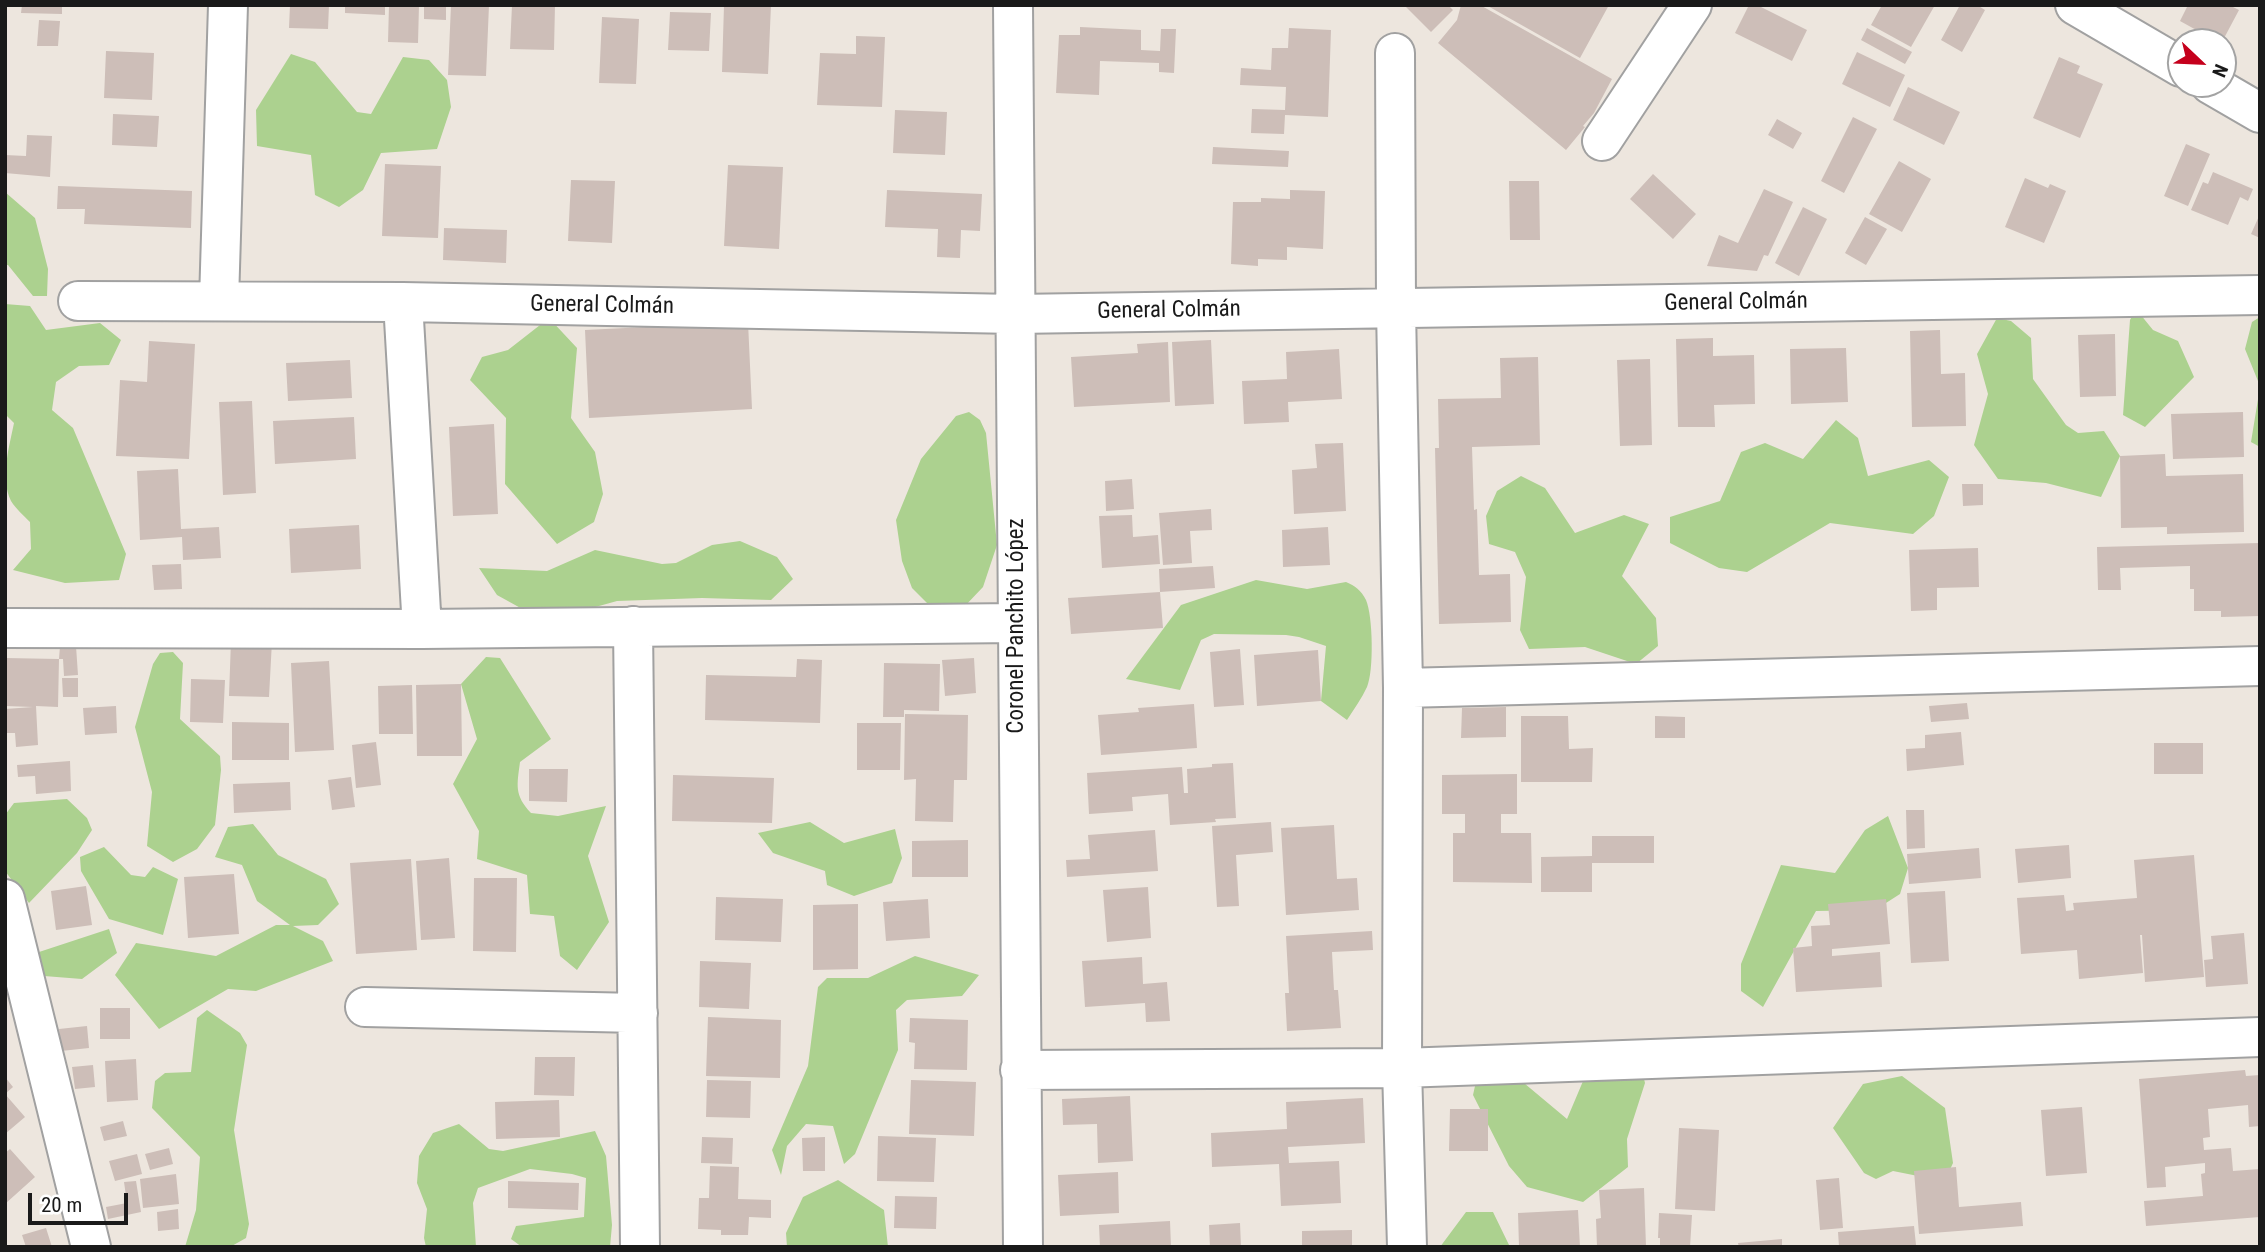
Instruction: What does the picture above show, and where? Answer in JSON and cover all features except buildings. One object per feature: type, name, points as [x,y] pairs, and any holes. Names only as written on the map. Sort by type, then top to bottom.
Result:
[{"type":"street","points":[[219,301],[228,5]]},
{"type":"street","name":"Coronel Panchito López","points":[[1013,5],[1023,1247]]},
{"type":"street","points":[[1602,141],[1692,5]]},
{"type":"street","points":[[2074,5],[2128,19],[2167,54]]},
{"type":"street","points":[[1395,53],[1396,308],[1403,688],[1402,1068],[1407,1247]]},
{"type":"street","points":[[2234,98],[2260,113]]},
{"type":"street","name":"General Colmán","points":[[78,301],[403,302],[1015,314],[2260,295]]},
{"type":"street","points":[[403,302],[422,629]]},
{"type":"street","points":[[5,628],[422,629],[1017,623]]},
{"type":"street","points":[[633,626],[640,1247]]},
{"type":"street","points":[[1403,688],[2260,666]]},
{"type":"street","points":[[5,898],[91,1247]]},
{"type":"street","points":[[365,1007],[639,1013]]},
{"type":"street","points":[[1020,1070],[1402,1068],[2260,1037]]},
{"type":"green space","points":[[291,54],[315,62],[357,112],[371,114],[403,57],[429,60],[447,80],[451,107],[437,149],[381,153],[363,190],[339,207],[315,195],[311,155],[257,146],[256,110]]},
{"type":"green space","points":[[5,192],[35,218],[48,269],[47,296],[33,296],[8,265],[5,265]]},
{"type":"green space","points":[[5,304],[30,306],[46,330],[100,323],[121,340],[109,365],[79,366],[56,382],[52,410],[73,428],[126,554],[119,580],[65,583],[13,570],[31,549],[30,522],[11,501],[6,483],[6,463],[14,423],[5,414]]},
{"type":"green space","points":[[2136,309],[2153,330],[2178,341],[2194,377],[2145,427],[2123,415],[2130,320]]},
{"type":"green space","points":[[2260,317],[2260,386],[2245,349],[2252,322]]},
{"type":"green space","points":[[549,318],[577,348],[571,418],[595,452],[603,494],[594,522],[557,544],[505,484],[506,418],[470,380],[482,357],[508,350]]},
{"type":"green space","points":[[1997,318],[2011,321],[2031,338],[2033,379],[2066,425],[2078,433],[2104,431],[2120,456],[2101,497],[2046,483],[1998,479],[1974,445],[1988,394],[1977,354]]},
{"type":"green space","points":[[2260,387],[2260,447],[2251,442]]},
{"type":"green space","points":[[969,412],[980,420],[986,433],[997,545],[983,587],[964,607],[931,607],[912,588],[902,561],[896,520],[921,459],[956,416]]},
{"type":"green space","points":[[1836,420],[1858,438],[1868,476],[1929,460],[1949,477],[1934,516],[1913,534],[1830,523],[1747,572],[1719,568],[1670,543],[1670,517],[1720,501],[1741,452],[1765,443],[1803,459]]},
{"type":"green space","points":[[1521,476],[1545,488],[1575,533],[1624,515],[1649,524],[1622,576],[1656,618],[1658,646],[1636,664],[1585,647],[1529,649],[1520,630],[1526,577],[1515,552],[1489,544],[1486,516],[1497,491]]},
{"type":"green space","points":[[740,541],[777,557],[793,579],[771,600],[702,598],[617,601],[563,616],[535,616],[497,595],[479,568],[547,571],[595,550],[662,564],[676,563],[712,545]]},
{"type":"green space","points":[[1256,580],[1307,589],[1346,582],[1358,589],[1366,600],[1371,630],[1371,669],[1367,687],[1347,720],[1321,701],[1326,646],[1299,637],[1214,634],[1201,640],[1180,690],[1126,679],[1181,605]]},
{"type":"green space","points":[[173,652],[183,663],[180,719],[220,756],[221,770],[215,825],[197,849],[173,862],[147,846],[152,792],[135,727],[153,664],[160,653]]},
{"type":"green space","points":[[486,657],[500,658],[551,739],[520,762],[518,789],[526,807],[531,813],[558,816],[606,806],[588,856],[609,922],[577,970],[560,956],[554,916],[530,914],[527,875],[477,859],[479,831],[453,784],[477,739],[461,684]]},
{"type":"green space","points":[[67,799],[87,818],[92,830],[77,853],[29,903],[5,871],[5,815],[14,803]]},
{"type":"green space","points":[[1888,816],[1908,868],[1900,894],[1875,910],[1816,911],[1763,1007],[1741,991],[1741,964],[1781,865],[1835,873],[1865,830]]},
{"type":"green space","points":[[810,822],[844,843],[895,829],[902,858],[892,883],[854,896],[827,885],[825,871],[773,853],[758,833]]},
{"type":"green space","points":[[253,824],[278,855],[326,879],[339,904],[318,925],[293,926],[323,941],[333,961],[256,991],[228,989],[159,1029],[115,975],[136,943],[216,956],[276,925],[290,925],[257,901],[242,865],[215,857],[228,827]]},
{"type":"green space","points":[[104,847],[131,875],[145,877],[153,867],[178,879],[163,935],[109,919],[81,871],[80,857]]},
{"type":"green space","points":[[109,929],[117,953],[82,979],[44,976],[36,953]]},
{"type":"green space","points":[[915,956],[979,975],[962,996],[907,1000],[896,1010],[898,1050],[855,1154],[844,1164],[833,1126],[806,1124],[787,1146],[781,1175],[772,1150],[808,1066],[818,987],[827,978],[868,978]]},
{"type":"green space","points":[[207,1010],[240,1033],[247,1045],[234,1130],[249,1224],[246,1238],[230,1247],[185,1247],[196,1210],[200,1157],[152,1108],[155,1081],[165,1073],[191,1072],[197,1018]]},
{"type":"green space","points":[[1638,1055],[1645,1083],[1627,1139],[1628,1167],[1583,1202],[1527,1187],[1509,1166],[1473,1095],[1479,1068],[1506,1068],[1567,1119],[1589,1067]]},
{"type":"green space","points":[[1902,1076],[1945,1108],[1953,1163],[1947,1176],[1933,1179],[1893,1171],[1876,1179],[1864,1173],[1833,1128],[1863,1084]]},
{"type":"green space","points":[[459,1124],[489,1149],[503,1151],[595,1131],[606,1156],[612,1225],[610,1247],[522,1247],[511,1239],[516,1226],[584,1217],[586,1178],[530,1169],[478,1188],[473,1203],[476,1247],[426,1247],[424,1238],[427,1209],[417,1183],[419,1156],[433,1133]]},
{"type":"green space","points":[[838,1180],[884,1210],[888,1247],[787,1247],[786,1233],[803,1197]]},
{"type":"green space","points":[[1466,1212],[1493,1212],[1510,1247],[1440,1247]]}]
